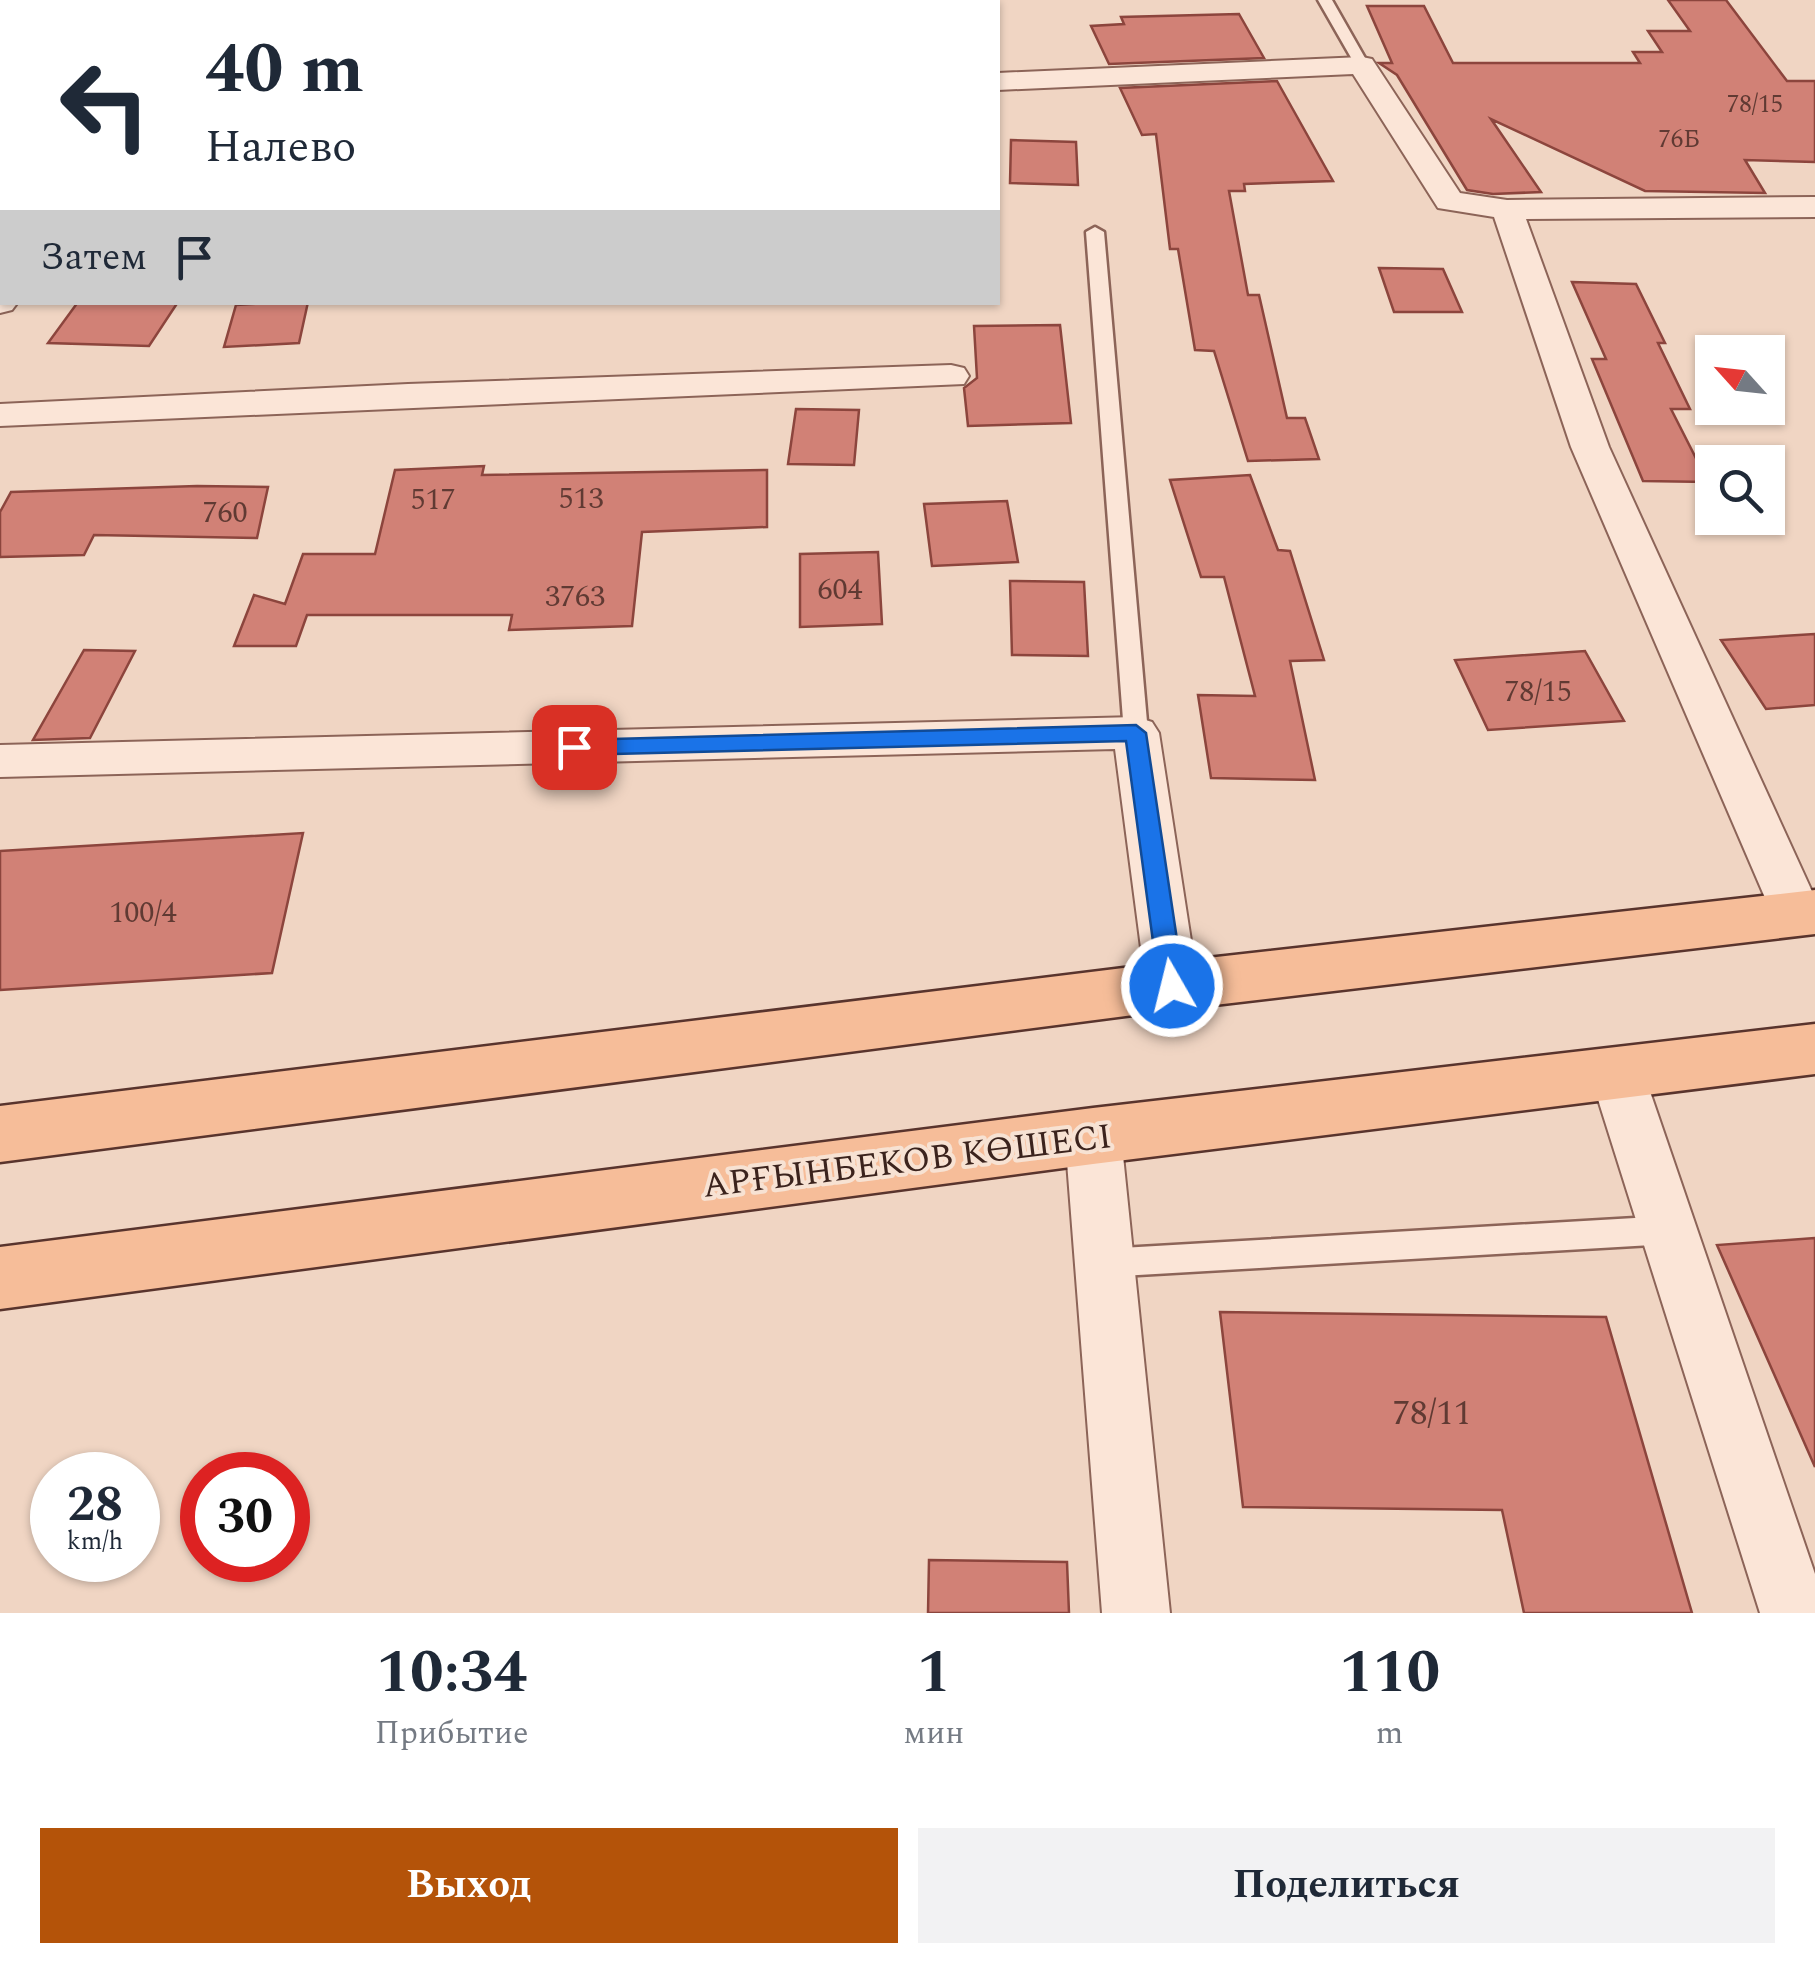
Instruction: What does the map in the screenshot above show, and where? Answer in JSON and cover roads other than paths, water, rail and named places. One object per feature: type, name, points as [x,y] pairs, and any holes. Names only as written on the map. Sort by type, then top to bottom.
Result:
[{"type":"main road","points":[[0,1134],[1172,986],[1806,913]]},
{"type":"main road","name":"АРҒЫНБЕКОВ КӨШЕСІ","points":[[0,1278],[1093,1136],[1815,1049]]},
{"type":"street","points":[[1000,82],[1362,65],[1449,201],[1507,210],[1815,207]]},
{"type":"street","points":[[1507,210],[1590,447],[1806,913]]},
{"type":"street","points":[[0,415],[408,395],[950,376]]},
{"type":"street","points":[[0,761],[1136,733],[1172,986]]},
{"type":"street","points":[[1617,1074],[1794,1613]]},
{"type":"street","points":[[1093,1136],[1136,1613]]},
{"type":"lane","points":[[1325,0],[1362,65]]},
{"type":"lane","points":[[1094,232],[1136,733]]},
{"type":"lane","points":[[1104,1263],[1668,1230]]}]
